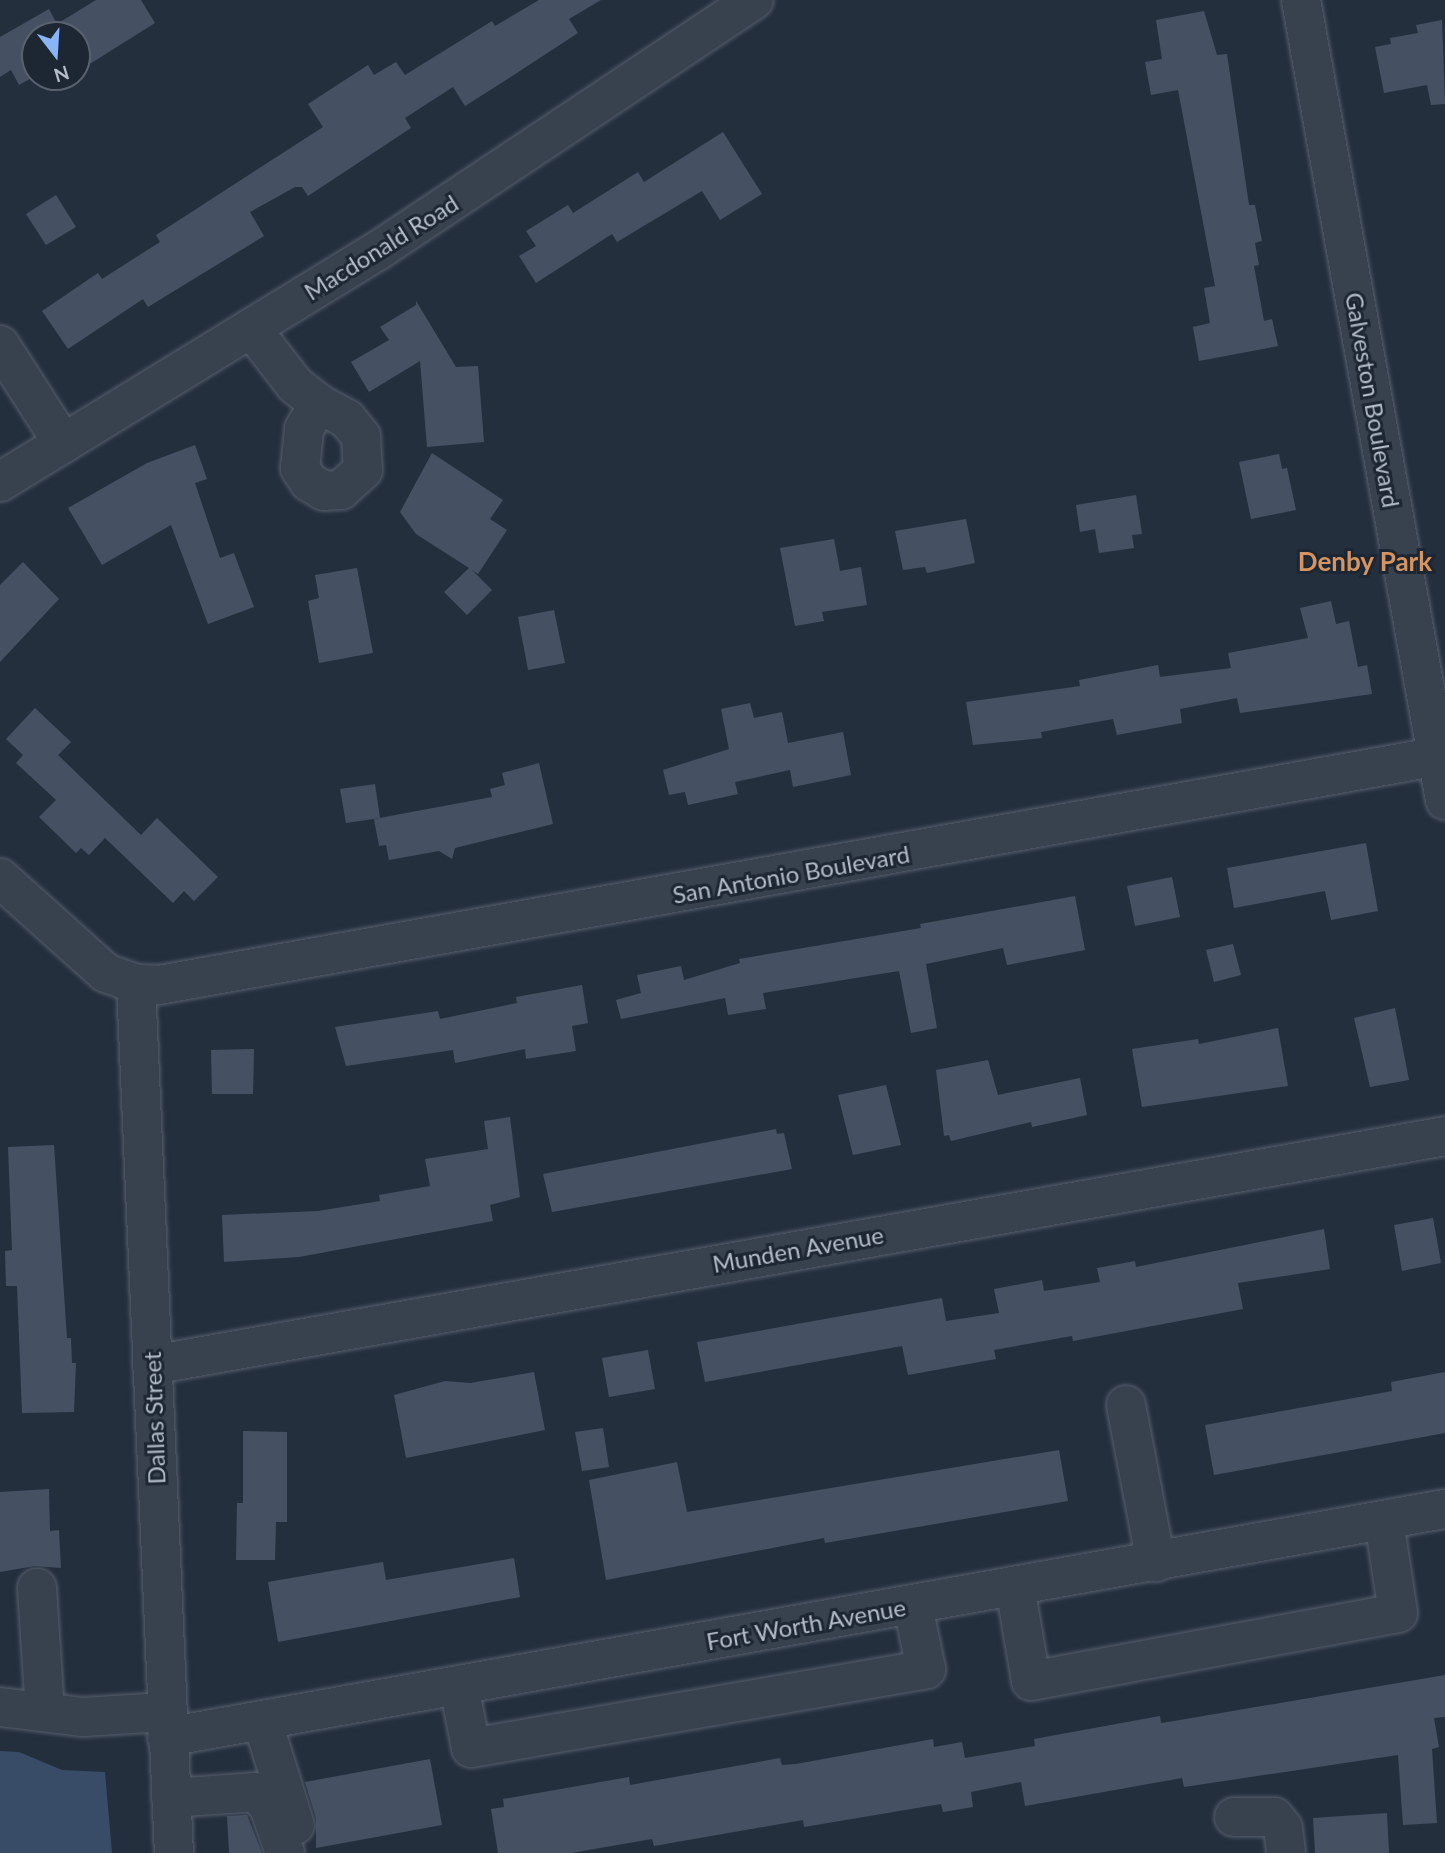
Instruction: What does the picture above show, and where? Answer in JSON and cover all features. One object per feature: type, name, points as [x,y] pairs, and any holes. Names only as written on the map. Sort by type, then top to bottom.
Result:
[{"type":"street","name":"Macdonald Road","points":[[0,482],[388,245],[754,0]]},
{"type":"street","name":"Galveston Boulevard","points":[[1301,0],[1441,756],[1445,800]]},
{"type":"street","points":[[251,328],[295,385],[318,404]]},
{"type":"street","points":[[0,345],[63,443]]},
{"type":"street","name":"San Antonio Boulevard","points":[[136,984],[159,985],[455,934],[1441,756]]},
{"type":"street","points":[[0,878],[86,959],[136,984]]},
{"type":"street","name":"Dallas Street","points":[[136,984],[166,1725],[174,1853]]},
{"type":"street","name":"Munden Avenue","points":[[152,1365],[1445,1136]]},
{"type":"street","points":[[1126,1405],[1156,1562]]},
{"type":"street","name":"Fort Worth Avenue","points":[[0,1707],[166,1725],[261,1720],[913,1606],[1445,1509]]},
{"type":"street","points":[[1015,1587],[1031,1681],[1398,1613],[1384,1520]]},
{"type":"street","points":[[37,1587],[45,1712]]},
{"type":"street","points":[[458,1686],[471,1748],[898,1674],[926,1669],[913,1606]]},
{"type":"street","points":[[261,1720],[306,1853]]},
{"type":"street","points":[[171,1798],[257,1792],[269,1807],[285,1853]]},
{"type":"street","points":[[1234,1817],[1274,1817],[1283,1828],[1286,1853]]},
{"type":"water","points":[[0,1751],[19,1752],[62,1770],[105,1772],[112,1853],[0,1853]]},
{"type":"building","points":[[96,0],[141,0],[155,23],[91,63],[91,21],[62,21]]},
{"type":"building","points":[[539,0],[601,0],[569,19],[578,33],[465,106],[453,87],[405,118],[411,128],[308,196],[302,187],[295,187],[250,212],[264,236],[148,307],[143,299],[68,349],[42,311],[98,273],[102,279],[160,242],[156,235],[323,127],[308,104],[368,65],[374,75],[396,62],[405,75],[492,21],[495,26]]},
{"type":"building","points":[[49,9],[55,21],[28,21]]},
{"type":"building","points":[[1204,11],[1217,55],[1227,54],[1249,205],[1255,205],[1262,241],[1255,243],[1259,265],[1254,266],[1264,321],[1272,319],[1278,346],[1199,361],[1193,327],[1210,323],[1204,288],[1215,286],[1178,90],[1151,95],[1145,62],[1162,59],[1156,20]]},
{"type":"building","points":[[1442,20],[1445,104],[1431,105],[1427,85],[1384,93],[1375,47],[1391,44],[1390,38],[1418,33],[1416,25]]},
{"type":"building","points":[[21,25],[19,85],[11,70],[0,77],[0,37]]},
{"type":"building","points":[[723,132],[762,194],[720,220],[702,191],[617,242],[612,234],[536,283],[519,256],[536,246],[526,231],[568,205],[573,213],[638,172],[644,182]]},
{"type":"building","points":[[56,195],[76,227],[46,245],[26,214]]},
{"type":"building","points":[[416,301],[456,367],[478,366],[484,442],[427,447],[420,361],[369,392],[351,362],[389,340],[380,327],[416,305]]},
{"type":"building","points":[[195,445],[207,479],[195,483],[220,558],[234,553],[254,607],[208,624],[171,525],[102,565],[68,508],[147,463]]},
{"type":"building","points":[[432,453],[503,500],[490,519],[507,530],[478,574],[472,570],[492,590],[467,615],[444,592],[469,568],[416,534],[400,512]]},
{"type":"building","points":[[1279,454],[1282,469],[1287,468],[1296,510],[1251,519],[1239,462]]},
{"type":"building","points":[[1136,495],[1142,534],[1132,535],[1134,548],[1099,553],[1095,529],[1080,532],[1076,505]]},
{"type":"building","points":[[966,519],[975,563],[927,573],[925,567],[903,570],[895,531]]},
{"type":"building","points":[[834,539],[840,571],[861,567],[867,605],[822,612],[824,621],[795,626],[780,548]]},
{"type":"building","points":[[23,562],[59,599],[0,662],[0,585]]},
{"type":"building","points":[[357,568],[373,653],[319,663],[308,601],[319,598],[315,575]]},
{"type":"building","points":[[1331,601],[1336,624],[1349,621],[1358,667],[1367,665],[1372,694],[1240,713],[1237,698],[1180,709],[1182,723],[1117,735],[1113,719],[1041,732],[1042,738],[973,745],[966,702],[1080,686],[1079,680],[1158,665],[1160,677],[1231,668],[1228,653],[1308,638],[1300,608]]},
{"type":"building","points":[[554,610],[565,663],[528,670],[518,617]]},
{"type":"building","points":[[750,703],[754,718],[782,712],[788,743],[843,732],[851,775],[793,787],[790,770],[735,782],[738,794],[688,805],[685,792],[669,795],[663,770],[729,749],[721,709]]},
{"type":"building","points":[[35,708],[71,742],[58,755],[141,835],[157,818],[218,877],[194,901],[184,891],[173,903],[105,838],[89,855],[81,848],[76,853],[39,817],[56,800],[16,763],[23,755],[6,739]]},
{"type":"building","points":[[539,763],[553,824],[455,848],[452,859],[439,851],[389,860],[386,845],[379,846],[374,819],[492,797],[490,789],[505,785],[502,773]]},
{"type":"building","points":[[375,784],[380,818],[346,823],[340,789]]},
{"type":"building","points":[[1366,843],[1378,911],[1331,920],[1325,891],[1234,908],[1227,868]]},
{"type":"building","points":[[1172,877],[1180,917],[1135,926],[1127,886]]},
{"type":"building","points":[[1075,896],[1085,950],[1007,965],[1003,948],[926,964],[937,1028],[911,1033],[899,971],[763,993],[766,1009],[728,1015],[725,998],[621,1019],[616,1000],[641,993],[637,975],[681,966],[684,980],[740,963],[739,959],[921,928],[920,924]]},
{"type":"building","points":[[1233,944],[1241,975],[1214,982],[1206,950]]},
{"type":"building","points":[[582,985],[588,1023],[572,1026],[576,1051],[526,1059],[525,1049],[455,1063],[453,1050],[346,1066],[335,1027],[438,1011],[440,1019],[517,1003],[516,997]]},
{"type":"building","points":[[1395,1008],[1409,1080],[1370,1087],[1354,1018]]},
{"type":"building","points":[[1278,1028],[1288,1086],[1142,1107],[1132,1049],[1198,1039],[1199,1044]]},
{"type":"building","points":[[254,1049],[253,1094],[212,1094],[211,1050]]},
{"type":"building","points":[[988,1060],[998,1095],[1080,1078],[1087,1115],[1032,1127],[1031,1122],[951,1141],[949,1135],[944,1136],[936,1070]]},
{"type":"building","points":[[886,1085],[901,1145],[853,1155],[838,1095]]},
{"type":"building","points":[[510,1117],[520,1197],[490,1205],[493,1221],[299,1257],[224,1262],[222,1215],[318,1211],[380,1201],[379,1195],[430,1186],[425,1159],[488,1149],[484,1121]]},
{"type":"building","points":[[776,1129],[777,1134],[784,1133],[792,1169],[552,1212],[543,1174]]},
{"type":"building","points":[[54,1145],[67,1338],[71,1338],[72,1363],[76,1363],[74,1412],[22,1413],[17,1286],[6,1286],[5,1251],[12,1250],[8,1147]]},
{"type":"building","points":[[1433,1218],[1441,1263],[1402,1271],[1394,1225]]},
{"type":"building","points":[[1324,1229],[1330,1269],[1238,1283],[1243,1309],[1073,1341],[1072,1336],[994,1350],[996,1359],[908,1375],[902,1346],[705,1382],[697,1342],[942,1298],[946,1321],[999,1313],[994,1289],[1042,1280],[1044,1291],[1100,1282],[1097,1268],[1135,1261],[1136,1267]]},
{"type":"building","points":[[648,1350],[655,1389],[609,1397],[602,1358]]},
{"type":"building","points":[[534,1372],[545,1430],[406,1458],[394,1395],[445,1381],[470,1383]]},
{"type":"building","points":[[1445,1372],[1445,1433],[1214,1475],[1205,1425],[1392,1391],[1391,1382]]},
{"type":"building","points":[[603,1428],[609,1467],[582,1471],[575,1432]]},
{"type":"building","points":[[243,1431],[287,1432],[287,1522],[276,1522],[275,1560],[236,1560],[237,1503],[243,1503]]},
{"type":"building","points":[[1059,1450],[1068,1501],[825,1543],[824,1538],[606,1580],[589,1480],[677,1462],[687,1512]]},
{"type":"building","points":[[49,1489],[50,1531],[59,1530],[61,1568],[35,1566],[0,1572],[0,1492]]},
{"type":"building","points":[[514,1558],[520,1597],[278,1642],[268,1582],[383,1562],[386,1580]]},
{"type":"building","points":[[1445,1675],[1445,1717],[1434,1718],[1439,1747],[1432,1749],[1437,1823],[1403,1825],[1398,1755],[1184,1787],[1182,1778],[1025,1806],[1021,1782],[971,1792],[973,1807],[943,1812],[941,1804],[804,1827],[803,1820],[654,1846],[652,1839],[571,1853],[498,1853],[491,1809],[504,1807],[503,1799],[629,1777],[630,1785],[780,1758],[782,1765],[796,1764],[933,1739],[934,1747],[962,1742],[965,1758],[1035,1746],[1034,1739],[1160,1716],[1161,1723]]},
{"type":"building","points":[[430,1759],[442,1825],[316,1848],[316,1818],[305,1782]]},
{"type":"building","points":[[1387,1813],[1389,1853],[1315,1853],[1313,1818]]},
{"type":"building","points":[[247,1815],[262,1853],[229,1853],[227,1816]]},
{"type":"district","name":"Denby Park","points":[[1365,562]]}]
